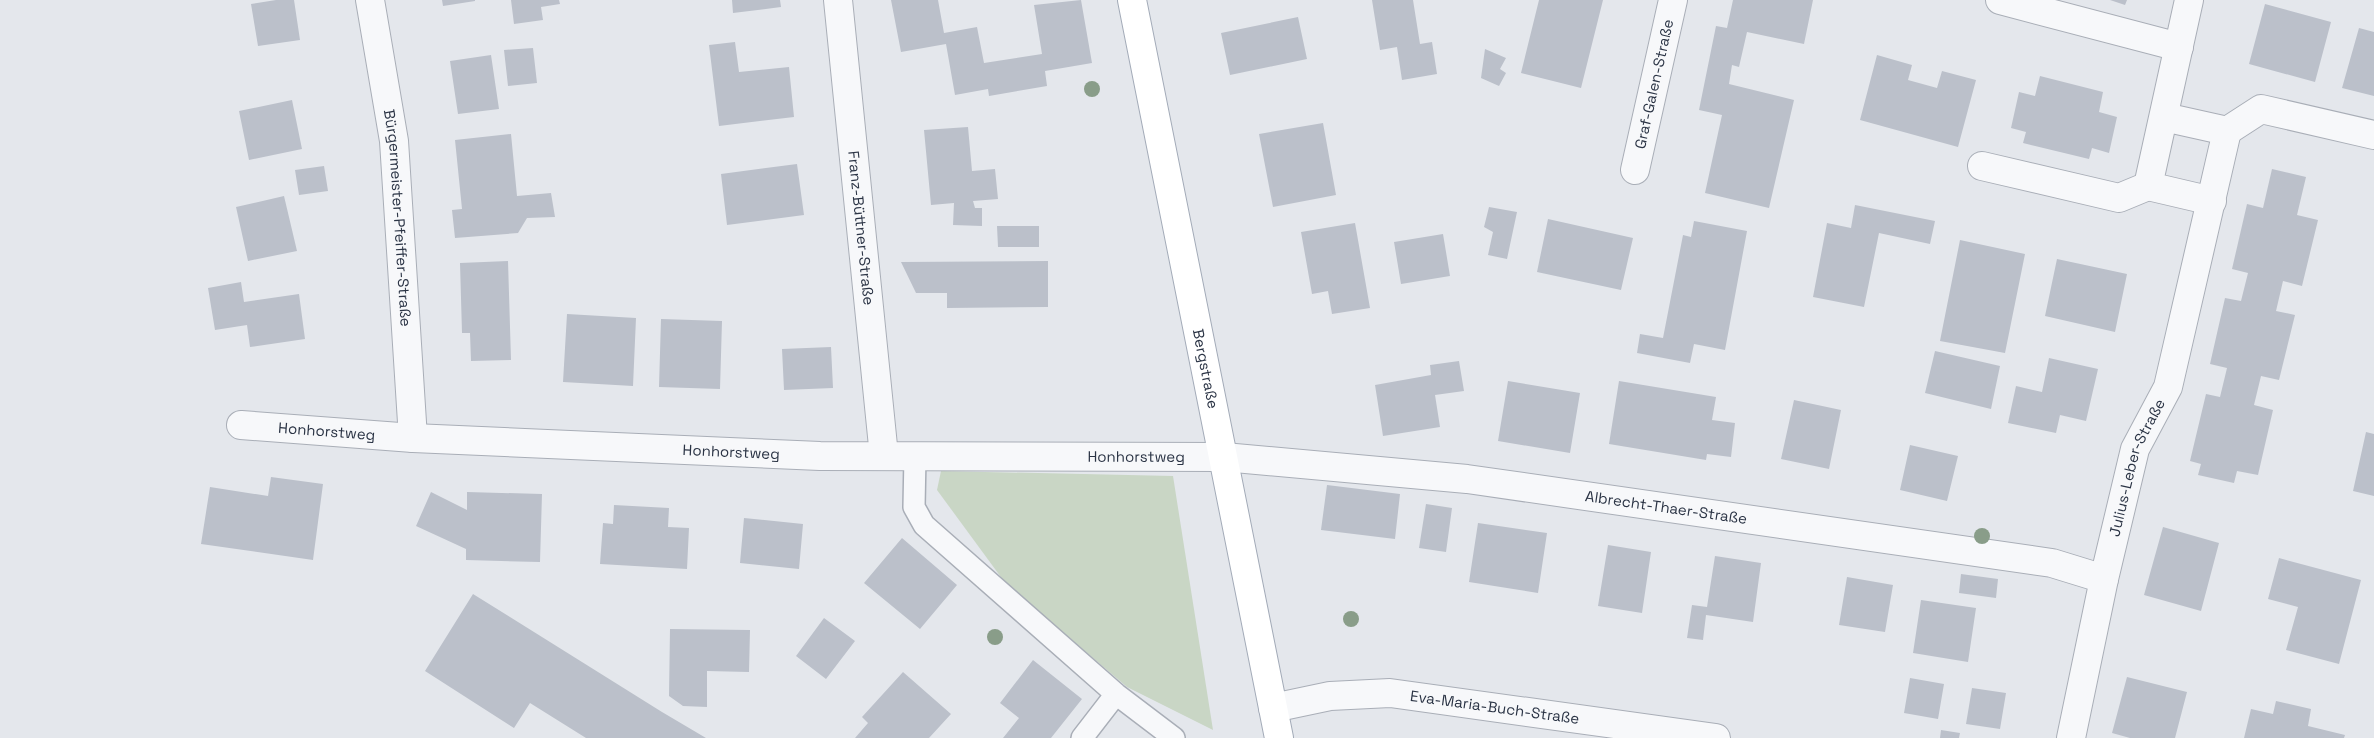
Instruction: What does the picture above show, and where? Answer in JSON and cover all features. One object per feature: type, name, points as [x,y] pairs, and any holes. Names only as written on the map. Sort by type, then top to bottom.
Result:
[{"type":"main road","name":"Bergstraße","points":[[1132,0],[1279,738]]},
{"type":"street","name":"Bürgermeister-Pfeiffer-Straße","points":[[370,0],[394,141],[413,438]]},
{"type":"street","name":"Franz-Büttner-Straße","points":[[838,0],[884,456]]},
{"type":"street","name":"Graf-Galen-Straße","points":[[1635,170],[1673,0]]},
{"type":"street","points":[[2000,0],[2179,47]]},
{"type":"street","points":[[2148,186],[2189,0]]},
{"type":"street","points":[[2164,117],[2228,131],[2261,108],[2374,135]]},
{"type":"street","name":"Julius-Leber-Straße","points":[[2071,738],[2104,579],[2135,449],[2168,387],[2228,131]]},
{"type":"street","points":[[1982,166],[2119,198],[2148,186],[2212,201]]},
{"type":"street","name":"Honhorstweg","points":[[241,425],[413,438],[810,456],[1224,457]]},
{"type":"street","name":"Albrecht-Thaer-Straße","points":[[1224,457],[1467,479],[2052,562],[2104,579]]},
{"type":"street","name":"Eva-Maria-Buch-Straße","points":[[1273,708],[1330,696],[1390,693],[1716,738]]},
{"type":"lane","points":[[915,456],[914,507],[924,525],[1116,694],[1174,738]]},
{"type":"lane","points":[[1082,738],[1116,694]]},
{"type":"green space","points":[[941,471],[1173,476],[1213,730],[1127,687],[1006,584],[937,490]]},
{"type":"building","points":[[276,0],[294,0],[300,40],[258,46],[251,4]]},
{"type":"building","points":[[442,0],[475,0],[475,1],[443,6]]},
{"type":"building","points":[[511,0],[559,0],[560,4],[541,7],[543,20],[514,24]]},
{"type":"building","points":[[732,0],[780,0],[781,7],[733,13]]},
{"type":"building","points":[[891,0],[938,0],[944,33],[977,27],[984,63],[1042,54],[1034,5],[1081,0],[1092,63],[1045,71],[1047,86],[989,96],[988,89],[955,95],[946,44],[901,52]]},
{"type":"building","points":[[1372,0],[1413,0],[1420,44],[1432,42],[1437,74],[1402,80],[1397,47],[1380,50]]},
{"type":"building","points":[[1539,0],[1603,0],[1581,88],[1521,73]]},
{"type":"building","points":[[1733,0],[1813,0],[1804,44],[1747,32],[1739,67],[1732,65],[1729,84],[1794,100],[1769,208],[1705,193],[1722,115],[1699,110],[1716,26],[1727,28]]},
{"type":"building","points":[[2110,0],[2127,0],[2125,5]]},
{"type":"building","points":[[2265,4],[2331,22],[2315,82],[2249,64]]},
{"type":"building","points":[[1298,17],[1307,59],[1230,75],[1221,33]]},
{"type":"building","points":[[2359,28],[2374,32],[2374,96],[2342,88]]},
{"type":"building","points":[[735,42],[739,72],[789,67],[794,117],[719,126],[709,45]]},
{"type":"building","points":[[533,48],[537,83],[508,86],[504,50]]},
{"type":"building","points":[[1485,49],[1506,58],[1500,69],[1506,73],[1499,86],[1481,78]]},
{"type":"building","points":[[491,55],[499,109],[458,114],[450,61]]},
{"type":"building","points":[[1877,55],[1912,65],[1908,80],[1937,88],[1942,71],[1976,80],[1958,147],[1860,120]]},
{"type":"building","points":[[2040,76],[2103,92],[2099,112],[2117,117],[2109,153],[2092,148],[2089,159],[2023,143],[2026,132],[2011,128],[2019,92],[2035,96]]},
{"type":"building","points":[[292,100],[302,149],[249,160],[239,111]]},
{"type":"building","points":[[1323,123],[1336,195],[1273,207],[1259,134]]},
{"type":"building","points":[[968,127],[972,171],[995,169],[998,199],[973,201],[975,208],[982,208],[982,226],[953,225],[954,203],[931,205],[924,130]]},
{"type":"building","points":[[511,134],[517,196],[551,193],[555,217],[527,218],[518,233],[455,238],[452,210],[462,209],[455,140]]},
{"type":"building","points":[[797,164],[804,215],[727,225],[721,174]]},
{"type":"building","points":[[324,166],[328,191],[299,195],[295,170]]},
{"type":"building","points":[[2272,169],[2306,177],[2297,215],[2318,220],[2302,286],[2283,281],[2276,311],[2295,315],[2279,380],[2261,376],[2254,405],[2273,410],[2258,475],[2237,471],[2234,483],[2198,475],[2201,464],[2190,461],[2206,394],[2220,397],[2227,368],[2210,364],[2225,298],[2241,301],[2248,273],[2232,269],[2247,204],[2263,208]]},
{"type":"building","points":[[284,196],[297,251],[248,261],[236,207]]},
{"type":"building","points":[[1855,205],[1935,221],[1930,244],[1879,233],[1864,307],[1813,297],[1827,223],[1851,228]]},
{"type":"building","points":[[1489,207],[1517,212],[1507,259],[1488,255],[1493,232],[1484,227]]},
{"type":"building","points":[[1548,219],[1633,238],[1621,290],[1537,272]]},
{"type":"building","points":[[1694,221],[1747,231],[1725,350],[1694,344],[1690,363],[1637,353],[1640,334],[1663,338],[1683,235],[1691,237]]},
{"type":"building","points":[[1355,223],[1370,308],[1332,314],[1328,291],[1312,294],[1301,232]]},
{"type":"building","points":[[997,226],[1039,226],[1039,247],[998,247]]},
{"type":"building","points":[[1443,234],[1450,276],[1401,284],[1394,242]]},
{"type":"building","points":[[1960,240],[2025,254],[2005,353],[1940,341]]},
{"type":"building","points":[[2057,259],[2127,274],[2115,332],[2045,316]]},
{"type":"building","points":[[508,261],[511,360],[471,361],[470,333],[462,333],[460,263]]},
{"type":"building","points":[[1048,261],[1048,307],[947,308],[947,293],[916,293],[901,262]]},
{"type":"building","points":[[241,282],[244,302],[299,294],[305,339],[250,347],[247,325],[215,330],[208,288]]},
{"type":"building","points":[[567,314],[636,318],[633,386],[563,382]]},
{"type":"building","points":[[661,319],[722,321],[720,389],[659,387]]},
{"type":"building","points":[[831,347],[833,388],[784,390],[782,349]]},
{"type":"building","points":[[1935,351],[2000,366],[1991,409],[1925,393]]},
{"type":"building","points":[[2049,358],[2098,369],[2086,421],[2060,415],[2056,433],[2008,423],[2016,386],[2042,392]]},
{"type":"building","points":[[1459,361],[1464,391],[1435,395],[1440,427],[1383,436],[1375,385],[1431,375],[1430,365]]},
{"type":"building","points":[[1508,381],[1580,393],[1570,453],[1498,441]]},
{"type":"building","points":[[1619,381],[1716,397],[1712,420],[1735,423],[1731,457],[1707,454],[1706,460],[1609,444]]},
{"type":"building","points":[[1794,400],[1841,410],[1829,469],[1781,459]]},
{"type":"building","points":[[2366,432],[2374,434],[2374,496],[2353,491]]},
{"type":"building","points":[[1910,445],[1958,456],[1947,501],[1900,490]]},
{"type":"building","points":[[271,477],[323,484],[313,560],[201,544],[210,487],[268,496]]},
{"type":"building","points":[[1327,485],[1400,494],[1395,539],[1321,530]]},
{"type":"building","points":[[431,492],[467,510],[467,492],[542,494],[540,562],[466,560],[466,549],[416,526]]},
{"type":"building","points":[[1426,504],[1452,508],[1446,552],[1419,548]]},
{"type":"building","points":[[614,505],[669,508],[668,527],[689,528],[687,569],[600,564],[603,523],[613,524]]},
{"type":"building","points":[[744,518],[803,524],[799,569],[740,563]]},
{"type":"building","points":[[1478,523],[1547,533],[1538,593],[1469,582]]},
{"type":"building","points":[[2163,527],[2219,543],[2201,611],[2144,595]]},
{"type":"building","points":[[902,538],[957,585],[920,629],[864,583]]},
{"type":"building","points":[[1608,545],[1651,552],[1642,613],[1598,606]]},
{"type":"building","points":[[1715,556],[1761,563],[1753,622],[1706,615],[1703,640],[1687,638],[1692,605],[1707,607]]},
{"type":"building","points":[[2279,558],[2361,580],[2339,664],[2286,650],[2298,607],[2268,599]]},
{"type":"building","points":[[1961,574],[1998,579],[1996,598],[1959,593]]},
{"type":"building","points":[[1847,577],[1893,585],[1885,632],[1839,625]]},
{"type":"building","points":[[473,594],[706,738],[586,738],[530,703],[514,728],[425,671]]},
{"type":"building","points":[[1921,600],[1976,608],[1968,662],[1913,653]]},
{"type":"building","points":[[824,618],[855,641],[826,679],[796,656]]},
{"type":"building","points":[[670,629],[750,630],[749,672],[707,671],[707,707],[683,706],[669,696]]},
{"type":"building","points":[[1033,660],[1082,699],[1051,738],[1003,738],[1019,718],[1000,703]]},
{"type":"building","points":[[903,672],[951,714],[929,738],[855,738],[868,723],[862,717]]},
{"type":"building","points":[[2127,677],[2187,692],[2175,738],[2130,738],[2112,733]]},
{"type":"building","points":[[1910,678],[1944,684],[1938,719],[1904,713]]},
{"type":"building","points":[[1972,688],[2006,693],[2000,729],[1966,724]]},
{"type":"building","points":[[2276,701],[2311,709],[2308,726],[2345,735],[2344,738],[2244,738],[2251,709],[2273,714]]},
{"type":"building","points":[[1941,730],[1960,733],[1959,738],[1940,738]]}]
